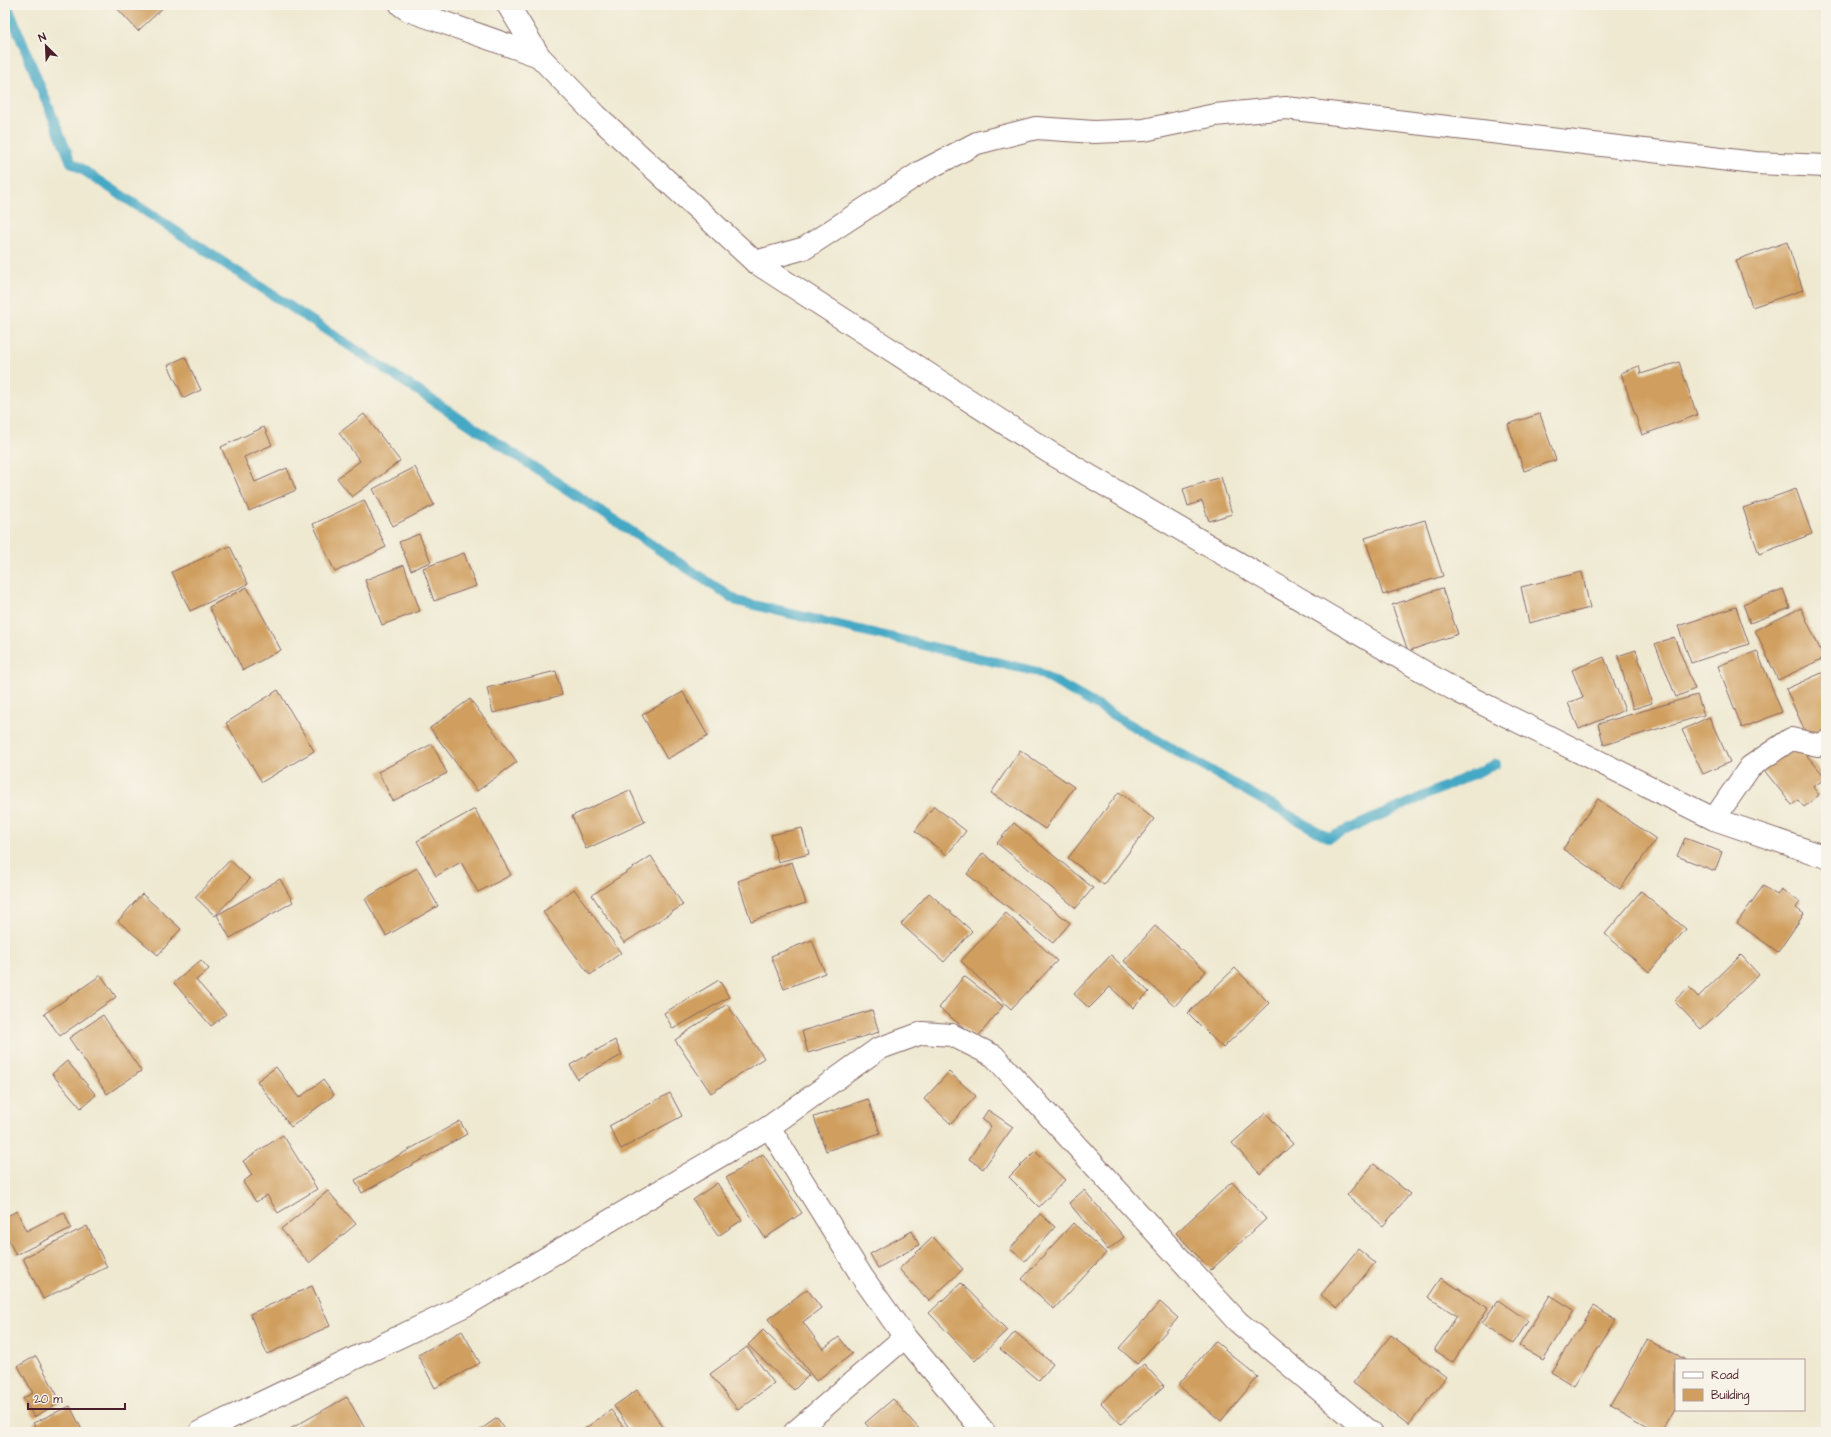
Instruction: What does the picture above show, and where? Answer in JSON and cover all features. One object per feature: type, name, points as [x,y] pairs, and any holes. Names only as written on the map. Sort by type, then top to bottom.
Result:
[{"type":"street","points":[[401,5],[408,10],[539,56]]},
{"type":"street","points":[[508,5],[539,56],[596,115],[755,262],[1050,452],[1455,690],[1714,819],[1826,857]]},
{"type":"street","points":[[755,262],[806,248],[921,172],[977,142],[1036,128],[1094,132],[1144,130],[1215,115],[1286,108],[1755,163],[1826,166]]},
{"type":"street","points":[[1714,819],[1750,768],[1791,739],[1818,745],[1826,742]]},
{"type":"street","points":[[200,1432],[468,1304],[770,1127],[878,1049],[922,1033],[952,1034],[994,1056],[1238,1322],[1370,1432]]},
{"type":"street","points":[[770,1127],[863,1278],[905,1337],[984,1432]]},
{"type":"street","points":[[795,1432],[905,1337]]},
{"type":"building","points":[[114,5],[166,5],[138,31]]},
{"type":"building","points":[[1787,242],[1803,290],[1752,307],[1736,260]]},
{"type":"building","points":[[185,357],[201,390],[184,398],[168,365]]},
{"type":"building","points":[[1679,362],[1697,415],[1642,435],[1621,373],[1639,366],[1641,374]]},
{"type":"building","points":[[364,414],[400,461],[352,497],[337,478],[360,461],[339,433]]},
{"type":"building","points":[[1540,414],[1556,460],[1524,471],[1508,424]]},
{"type":"building","points":[[264,427],[272,445],[244,457],[255,482],[287,468],[296,490],[249,511],[221,447]]},
{"type":"building","points":[[415,467],[434,505],[393,526],[373,489]]},
{"type":"building","points":[[1221,477],[1232,514],[1209,521],[1202,501],[1188,506],[1183,489]]},
{"type":"building","points":[[1796,489],[1812,534],[1759,554],[1743,508]]},
{"type":"building","points":[[364,500],[386,547],[335,572],[313,524]]},
{"type":"building","points":[[1425,520],[1443,576],[1383,595],[1365,538]]},
{"type":"building","points":[[419,534],[431,562],[411,570],[399,542]]},
{"type":"building","points":[[230,546],[248,584],[190,611],[172,572]]},
{"type":"building","points":[[464,553],[476,586],[434,601],[423,568]]},
{"type":"building","points":[[404,565],[420,611],[382,625],[365,580]]},
{"type":"building","points":[[1582,572],[1590,608],[1529,623],[1521,587]]},
{"type":"building","points":[[247,587],[281,650],[243,670],[209,607]]},
{"type":"building","points":[[1442,588],[1458,634],[1408,651],[1392,605]]},
{"type":"building","points":[[1783,589],[1790,608],[1750,623],[1743,604]]},
{"type":"building","points":[[1736,607],[1749,644],[1691,663],[1678,626]]},
{"type":"building","points":[[1801,608],[1824,658],[1778,680],[1755,630]]},
{"type":"building","points":[[1674,637],[1695,689],[1676,697],[1655,644]]},
{"type":"building","points":[[1636,650],[1652,703],[1633,709],[1618,656]]},
{"type":"building","points":[[1757,651],[1782,712],[1742,728],[1718,666]]},
{"type":"building","points":[[1604,657],[1625,710],[1579,729],[1568,703],[1583,697],[1572,670]]},
{"type":"building","points":[[556,671],[562,695],[493,713],[487,688]]},
{"type":"building","points":[[1826,671],[1826,732],[1809,740],[1786,689]]},
{"type":"building","points":[[278,690],[314,751],[262,782],[226,723]]},
{"type":"building","points":[[683,692],[708,736],[667,759],[642,715]]},
{"type":"building","points":[[1697,695],[1704,715],[1604,745],[1598,724]]},
{"type":"building","points":[[470,699],[517,762],[477,791],[430,728]]},
{"type":"building","points":[[1709,717],[1730,762],[1703,774],[1682,730]]},
{"type":"building","points":[[432,744],[447,773],[393,801],[378,772]]},
{"type":"building","points":[[1797,744],[1826,778],[1813,787],[1819,795],[1804,807],[1798,800],[1792,805],[1763,769]]},
{"type":"building","points":[[1020,750],[1074,787],[1045,829],[991,793]]},
{"type":"building","points":[[630,790],[645,822],[586,849],[572,816]]},
{"type":"building","points":[[1119,792],[1154,819],[1104,885],[1068,858]]},
{"type":"building","points":[[1598,799],[1656,839],[1620,889],[1563,849]]},
{"type":"building","points":[[934,806],[966,831],[947,855],[915,831]]},
{"type":"building","points":[[475,809],[511,875],[478,892],[461,862],[436,876],[417,841]]},
{"type":"building","points":[[1014,823],[1093,888],[1076,908],[997,843]]},
{"type":"building","points":[[802,828],[809,854],[778,862],[771,835]]},
{"type":"building","points":[[1685,838],[1722,852],[1715,871],[1677,856]]},
{"type":"building","points":[[983,853],[1070,923],[1053,943],[967,874]]},
{"type":"building","points":[[651,856],[683,905],[624,943],[592,895]]},
{"type":"building","points":[[230,860],[250,879],[215,916],[195,897]]},
{"type":"building","points":[[792,862],[806,903],[751,921],[738,881]]},
{"type":"building","points":[[417,868],[438,906],[386,936],[365,899]]},
{"type":"building","points":[[280,879],[293,902],[230,938],[217,915]]},
{"type":"building","points":[[1763,886],[1777,895],[1781,889],[1800,902],[1796,908],[1804,914],[1778,952],[1737,923]]},
{"type":"building","points":[[574,889],[621,953],[590,975],[543,912]]},
{"type":"building","points":[[1641,891],[1686,929],[1649,972],[1605,934]]},
{"type":"building","points":[[929,893],[972,931],[944,962],[901,924]]},
{"type":"building","points":[[142,894],[181,929],[158,955],[118,921]]},
{"type":"building","points":[[1006,913],[1057,961],[1011,1009],[961,961]]},
{"type":"building","points":[[1155,926],[1206,971],[1175,1006],[1124,961]]},
{"type":"building","points":[[812,940],[825,973],[784,989],[771,956]]},
{"type":"building","points":[[1111,955],[1149,992],[1133,1008],[1110,987],[1089,1008],[1074,994]]},
{"type":"building","points":[[1741,955],[1759,975],[1701,1029],[1674,1001],[1689,987],[1698,997]]},
{"type":"building","points":[[201,960],[209,969],[196,980],[226,1014],[211,1026],[174,983]]},
{"type":"building","points":[[1235,968],[1269,1003],[1223,1048],[1188,1013]]},
{"type":"building","points":[[101,975],[116,997],[60,1036],[44,1014]]},
{"type":"building","points":[[964,976],[1003,1006],[977,1038],[939,1008]]},
{"type":"building","points":[[719,980],[729,997],[673,1029],[664,1013]]},
{"type":"building","points":[[727,1004],[764,1058],[711,1093],[675,1040]]},
{"type":"building","points":[[872,1010],[879,1032],[808,1053],[802,1031]]},
{"type":"building","points":[[103,1015],[141,1071],[107,1094],[69,1038]]},
{"type":"building","points":[[615,1040],[622,1055],[577,1079],[570,1065]]},
{"type":"building","points":[[67,1061],[96,1095],[81,1108],[52,1074]]},
{"type":"building","points":[[276,1067],[299,1098],[323,1080],[334,1095],[291,1127],[257,1081]]},
{"type":"building","points":[[949,1072],[976,1096],[951,1124],[924,1099]]},
{"type":"building","points":[[670,1093],[682,1116],[621,1149],[609,1126]]},
{"type":"building","points":[[868,1099],[880,1133],[826,1151],[814,1117]]},
{"type":"building","points":[[988,1110],[1013,1127],[983,1169],[969,1159],[991,1126],[982,1119]]},
{"type":"building","points":[[1266,1113],[1293,1144],[1260,1174],[1232,1143]]},
{"type":"building","points":[[460,1121],[467,1134],[362,1193],[355,1180]]},
{"type":"building","points":[[283,1135],[317,1189],[278,1213],[267,1195],[256,1202],[243,1182],[252,1175],[243,1161]]},
{"type":"building","points":[[1035,1151],[1065,1180],[1039,1207],[1009,1177]]},
{"type":"building","points":[[763,1154],[802,1213],[765,1238],[726,1178]]},
{"type":"building","points":[[1374,1164],[1410,1194],[1383,1226],[1347,1195]]},
{"type":"building","points":[[1232,1182],[1266,1219],[1211,1270],[1176,1233]]},
{"type":"building","points":[[717,1183],[742,1220],[718,1236],[693,1200]]},
{"type":"building","points":[[1084,1190],[1124,1237],[1108,1250],[1069,1203]]},
{"type":"building","points":[[328,1191],[356,1224],[309,1263],[281,1229]]},
{"type":"building","points":[[17,1211],[26,1231],[64,1212],[71,1228],[16,1255],[5,1233],[5,1217]]},
{"type":"building","points":[[1040,1214],[1055,1227],[1025,1261],[1010,1249]]},
{"type":"building","points":[[1073,1223],[1106,1253],[1054,1309],[1022,1279]]},
{"type":"building","points":[[87,1226],[107,1267],[43,1299],[23,1258]]},
{"type":"building","points":[[912,1231],[919,1245],[878,1268],[870,1254]]},
{"type":"building","points":[[933,1237],[963,1269],[929,1301],[899,1269]]},
{"type":"building","points":[[1358,1249],[1375,1263],[1337,1308],[1321,1295]]},
{"type":"building","points":[[1441,1278],[1488,1308],[1453,1362],[1434,1350],[1457,1316],[1428,1297]]},
{"type":"building","points":[[961,1283],[1007,1330],[975,1361],[929,1313]]},
{"type":"building","points":[[312,1286],[330,1326],[267,1354],[250,1314]]},
{"type":"building","points":[[807,1289],[821,1308],[803,1322],[823,1349],[839,1337],[852,1354],[816,1381],[768,1319]]},
{"type":"building","points":[[1550,1295],[1574,1310],[1543,1360],[1519,1346]]},
{"type":"building","points":[[1498,1300],[1528,1321],[1513,1344],[1482,1323]]},
{"type":"building","points":[[1160,1302],[1178,1318],[1137,1364],[1119,1348]]},
{"type":"building","points":[[1593,1306],[1616,1320],[1574,1386],[1551,1372]]},
{"type":"building","points":[[763,1330],[809,1375],[794,1390],[748,1345]]},
{"type":"building","points":[[462,1331],[480,1363],[435,1388],[418,1355]]},
{"type":"building","points":[[1015,1332],[1053,1364],[1039,1381],[1000,1349]]},
{"type":"building","points":[[1391,1335],[1446,1377],[1409,1425],[1353,1383]]},
{"type":"building","points":[[1648,1339],[1684,1359],[1675,1359],[1675,1410],[1662,1432],[1656,1432],[1610,1406]]},
{"type":"building","points":[[1215,1341],[1258,1377],[1221,1421],[1178,1385]]},
{"type":"building","points":[[747,1347],[774,1383],[738,1410],[710,1374]]},
{"type":"building","points":[[36,1356],[61,1402],[34,1417],[23,1398],[33,1393],[18,1366]]},
{"type":"building","points":[[1144,1364],[1164,1386],[1121,1424],[1101,1403]]},
{"type":"building","points":[[637,1390],[667,1432],[632,1432],[614,1406]]},
{"type":"building","points":[[347,1397],[367,1432],[292,1432],[290,1429]]},
{"type":"building","points":[[893,1399],[920,1430],[918,1432],[873,1432],[865,1423]]},
{"type":"building","points":[[70,1406],[83,1432],[38,1432],[33,1423]]},
{"type":"building","points":[[611,1410],[627,1432],[580,1432]]},
{"type":"building","points":[[497,1418],[507,1432],[477,1432]]},
{"type":"waterway","points":[[7,5],[71,162],[737,601],[1038,672],[1329,838],[1496,764]]}]
